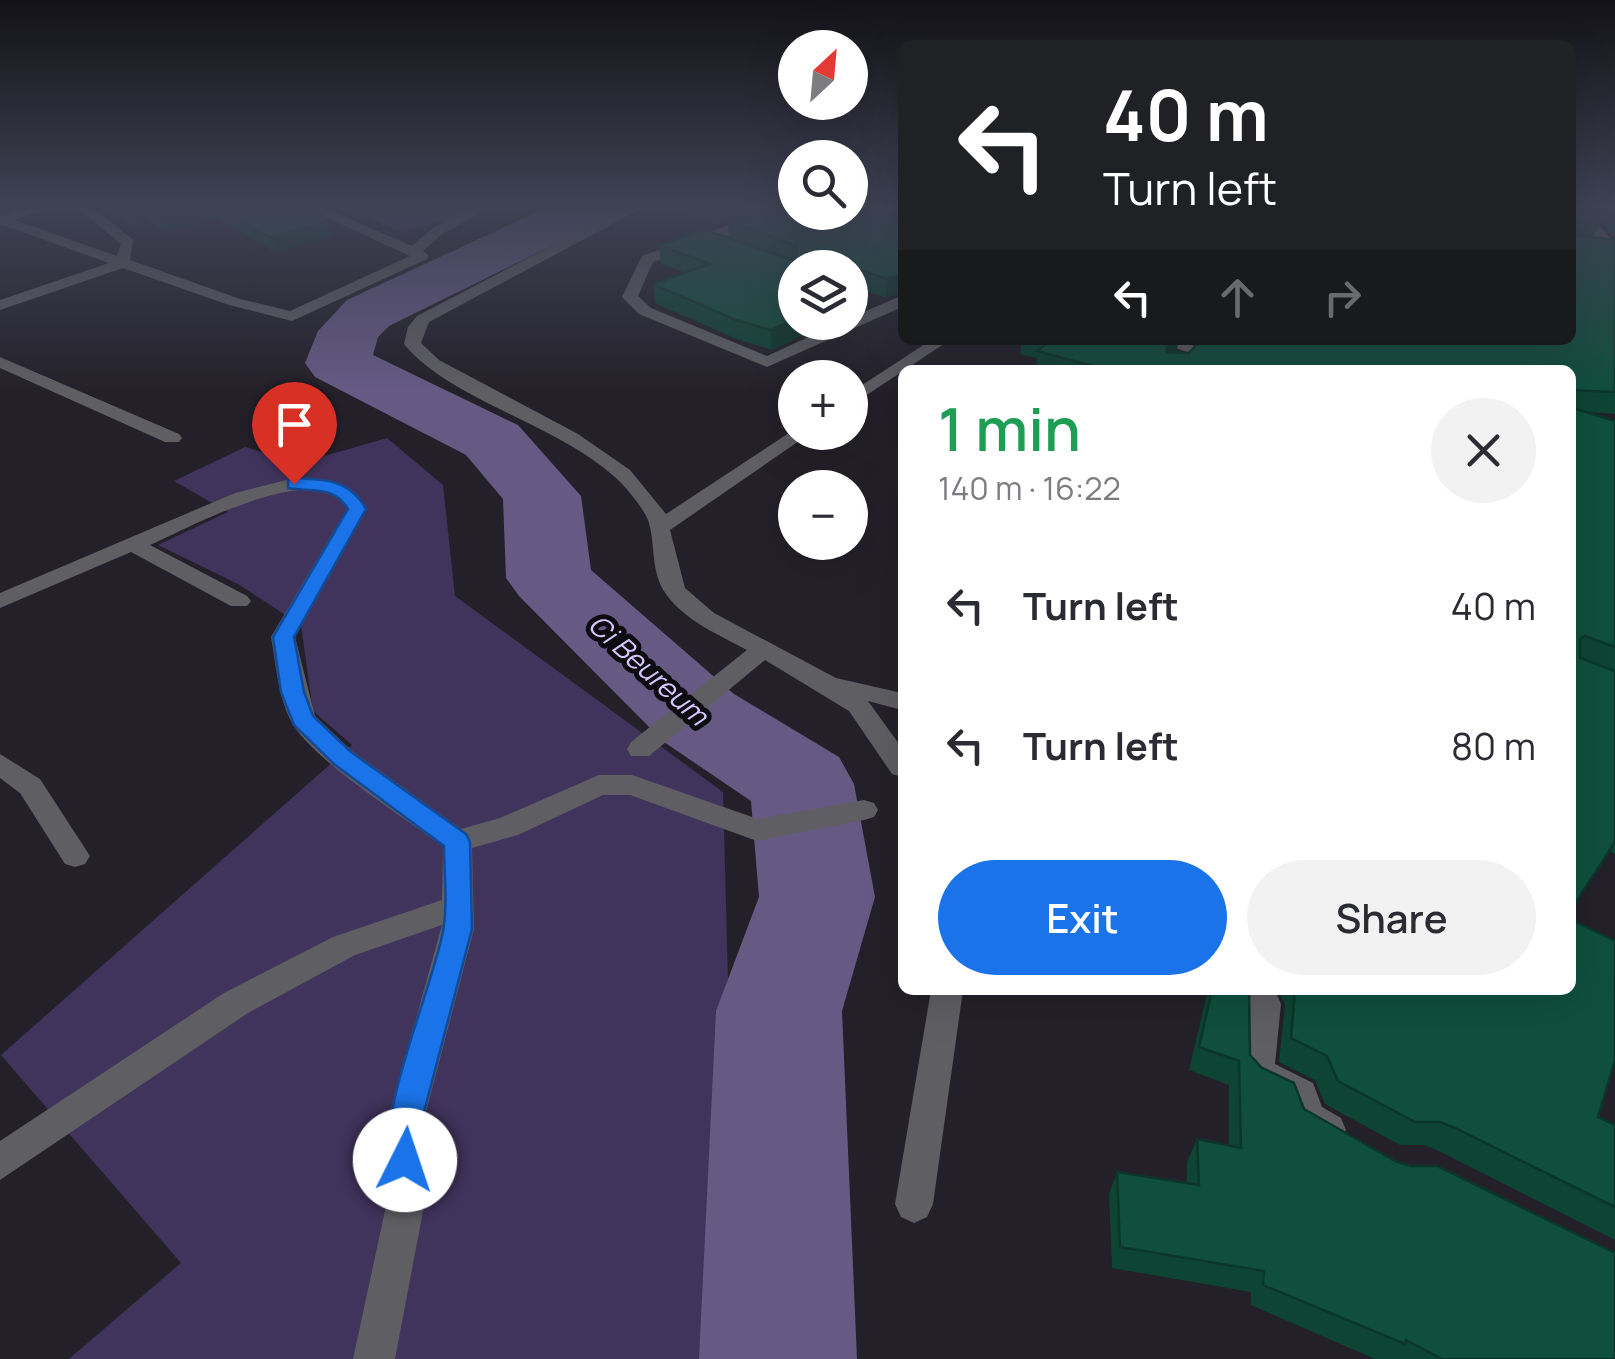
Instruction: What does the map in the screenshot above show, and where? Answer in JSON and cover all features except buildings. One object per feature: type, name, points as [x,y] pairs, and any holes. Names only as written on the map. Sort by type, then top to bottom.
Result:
[{"type":"street","points":[[0,306],[107,268]]},
{"type":"street","points":[[138,268],[235,302],[292,316],[395,268]]},
{"type":"street","points":[[520,268],[423,319],[416,327],[412,344],[432,364],[599,455],[623,474],[653,507],[669,578],[676,591],[753,657],[898,700]]},
{"type":"street","points":[[643,268],[632,300],[645,311],[767,362],[895,305]]},
{"type":"street","points":[[869,301],[895,305]]},
{"type":"street","points":[[904,365],[934,345]]},
{"type":"street","points":[[1179,365],[1198,345]]},
{"type":"street","points":[[0,362],[172,438]]},
{"type":"street","points":[[868,389],[898,369]]},
{"type":"street","points":[[660,527],[778,448]]},
{"type":"street","points":[[0,601],[242,497],[294,484],[326,484],[348,494],[357,509],[284,637],[293,692],[303,720],[342,758],[457,842]]},
{"type":"street","points":[[132,544],[239,601]]},
{"type":"street","points":[[640,749],[753,657]]},
{"type":"street","points":[[823,680],[858,705],[898,761]]},
{"type":"street","points":[[0,764],[30,786],[75,856]]},
{"type":"street","points":[[457,842],[508,827],[599,785],[632,784],[757,830],[864,810]]},
{"type":"street","points":[[374,1359],[405,1206],[408,1112],[458,929],[457,842]]},
{"type":"street","points":[[0,1162],[236,1003],[344,946],[458,907]]},
{"type":"street","points":[[1260,995],[1265,1004],[1257,1072],[1300,1094],[1306,1118],[1365,1150]]},
{"type":"street","points":[[914,1204],[949,998]]},
{"type":"shaded area","points":[[387,438],[443,485],[455,596],[723,792],[738,1359],[69,1359],[181,1263],[1,1055],[352,745],[313,711],[301,625],[238,584],[158,545],[228,512],[174,481],[245,447],[300,463]]},
{"type":"waterway","name":"Ci Beureum","points":[[461,268],[368,313],[349,331],[338,363],[492,440],[542,496],[549,578],[699,718],[802,784],[817,897],[779,1011],[778,1359]]},
{"type":"route","points":[[294,484],[326,484],[348,494],[357,509],[284,637],[293,692],[303,720],[342,758],[457,842],[458,929],[408,1112],[405,1160]]}]
